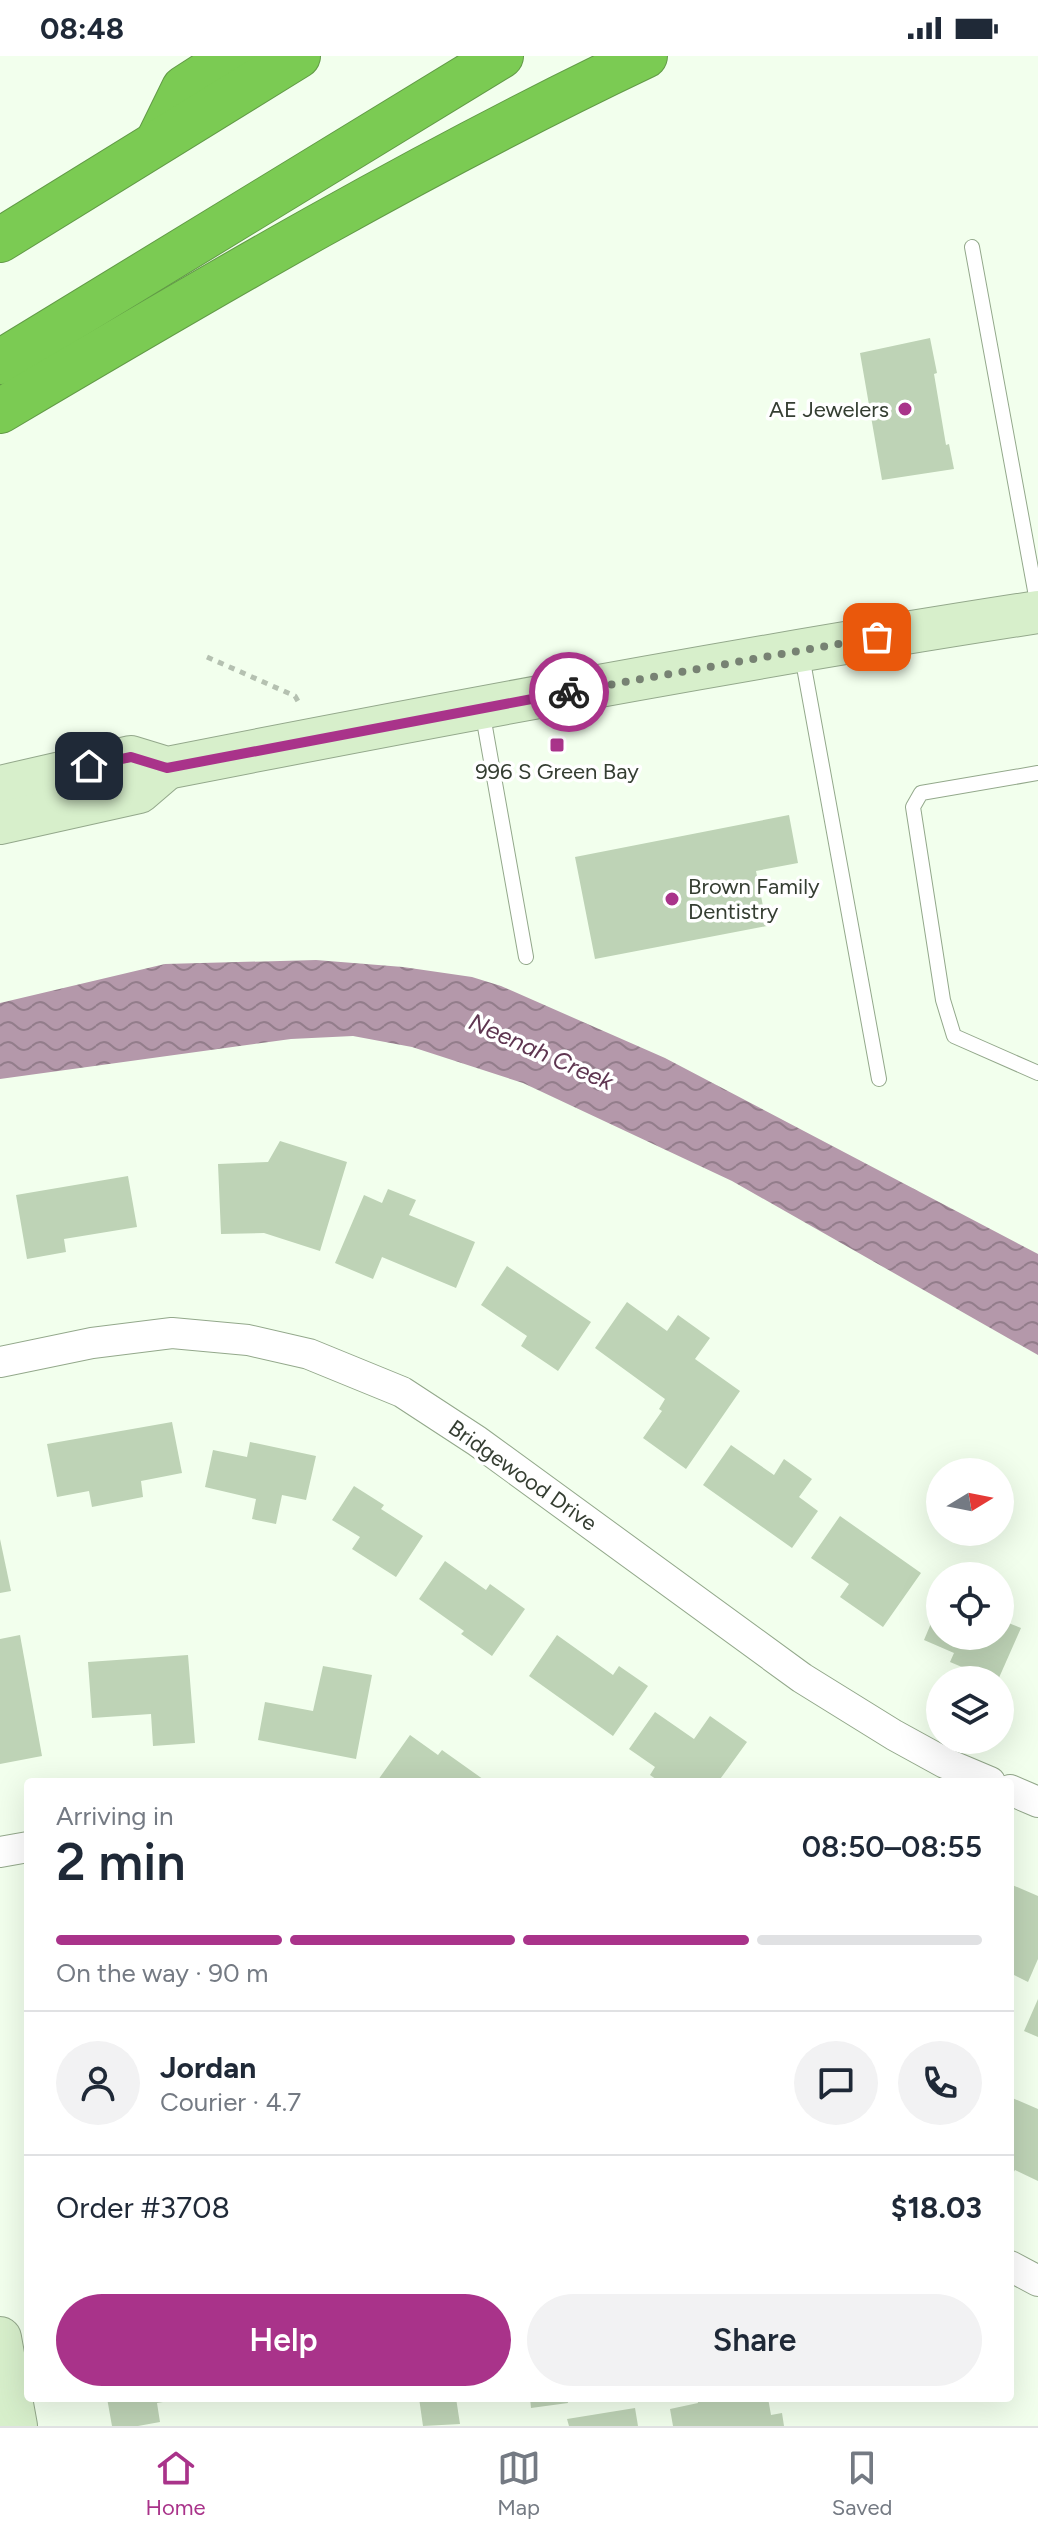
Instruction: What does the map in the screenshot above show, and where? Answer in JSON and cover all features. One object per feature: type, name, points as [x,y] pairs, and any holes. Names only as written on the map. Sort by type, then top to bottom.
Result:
[{"type":"highway","points":[[158,141],[184,88],[234,56]]},
{"type":"highway","points":[[0,240],[298,56]]},
{"type":"highway","points":[[0,362],[501,56]]},
{"type":"highway","points":[[0,411],[165,314],[537,107],[645,56]]},
{"type":"main road","points":[[0,787],[321,738],[1038,609]]},
{"type":"main road","points":[[0,762],[60,753],[149,763]]},
{"type":"main road","points":[[0,823],[139,792],[149,763]]},
{"type":"main road","points":[[0,2338],[16,2426]]},
{"type":"street","name":"Bridgewood Drive","points":[[0,1362],[92,1343],[172,1333],[248,1340],[309,1354],[402,1392],[526,1476],[802,1678],[894,1735],[981,1778]]},
{"type":"street","points":[[1014,1792],[1038,1802]]},
{"type":"street","points":[[0,1852],[24,1848]]},
{"type":"street","points":[[1014,2268],[1038,2281]]},
{"type":"lane","points":[[972,247],[1038,609]]},
{"type":"lane","points":[[801,651],[879,1079]]},
{"type":"lane","points":[[482,707],[526,957]]},
{"type":"lane","points":[[1038,773],[921,793],[913,807],[943,1000],[954,1036],[1038,1073]]},
{"type":"path","points":[[207,657],[295,696],[321,738]]},
{"type":"water","name":"Neenah Creek","points":[[316,960],[403,967],[472,977],[501,986],[665,1058],[1038,1254],[1038,1355],[732,1181],[523,1083],[412,1047],[353,1036],[291,1039],[0,1079],[0,1003],[165,964]]},
{"type":"building","name":"AE Jewelers","points":[[930,338],[946,445],[949,444],[954,469],[882,480],[860,353]]},
{"type":"building","name":"Brown Family Dentistry","points":[[789,815],[798,863],[756,871],[767,926],[595,959],[575,857]]},
{"type":"building","points":[[280,1141],[347,1162],[320,1251],[264,1233],[221,1234],[218,1164],[268,1162]]},
{"type":"building","points":[[128,1176],[137,1227],[64,1239],[66,1252],[27,1259],[16,1195]]},
{"type":"building","points":[[388,1189],[416,1200],[409,1215],[475,1242],[456,1288],[382,1257],[373,1279],[335,1263],[364,1195],[382,1203]]},
{"type":"building","points":[[507,1266],[591,1322],[558,1371],[521,1346],[527,1336],[481,1305]]},
{"type":"building","points":[[627,1302],[667,1331],[678,1315],[710,1338],[695,1359],[740,1391],[686,1469],[643,1438],[662,1411],[659,1409],[665,1399],[595,1348]]},
{"type":"building","points":[[172,1422],[182,1473],[141,1481],[143,1497],[92,1507],[89,1491],[57,1497],[47,1444]]},
{"type":"building","points":[[250,1442],[316,1456],[306,1500],[282,1495],[276,1524],[252,1519],[256,1499],[205,1487],[213,1450],[247,1457]]},
{"type":"building","points":[[731,1445],[774,1475],[784,1459],[812,1479],[799,1497],[818,1511],[792,1548],[703,1485]]},
{"type":"building","points":[[354,1486],[384,1505],[381,1509],[423,1536],[396,1577],[352,1549],[360,1537],[332,1520]]},
{"type":"building","points":[[840,1516],[921,1573],[883,1627],[840,1597],[849,1584],[811,1558]]},
{"type":"building","points":[[0,1539],[11,1591],[0,1593]]},
{"type":"building","points":[[445,1561],[486,1590],[490,1584],[525,1609],[492,1656],[461,1634],[464,1631],[419,1599]]},
{"type":"building","points":[[1014,1625],[1021,1628],[1014,1644]]},
{"type":"building","points":[[20,1635],[42,1756],[0,1764],[0,1639]]},
{"type":"building","points":[[557,1635],[613,1675],[619,1666],[648,1686],[613,1736],[529,1676]]},
{"type":"building","points":[[947,1650],[1011,1650],[1004,1666],[960,1666],[950,1662],[954,1653]]},
{"type":"building","points":[[188,1655],[195,1743],[153,1746],[151,1714],[92,1718],[88,1662]]},
{"type":"building","points":[[323,1666],[372,1675],[356,1759],[258,1740],[265,1702],[313,1711]]},
{"type":"building","points":[[655,1712],[694,1739],[710,1716],[747,1742],[721,1778],[654,1778],[650,1775],[655,1767],[629,1749]]},
{"type":"building","points":[[410,1735],[438,1755],[442,1750],[481,1778],[379,1778]]},
{"type":"building","points":[[1014,1886],[1038,1896],[1038,1959],[1028,1982],[1014,1975]]},
{"type":"building","points":[[1038,1999],[1038,2037],[1024,2031]]},
{"type":"building","points":[[1014,2099],[1038,2109],[1038,2181],[1015,2170]]},
{"type":"building","points":[[108,2402],[163,2402],[157,2403],[160,2422],[112,2426]]},
{"type":"building","points":[[420,2402],[457,2402],[460,2424],[423,2426]]},
{"type":"building","points":[[530,2402],[568,2403],[531,2408]]},
{"type":"building","points":[[769,2402],[771,2415],[782,2413],[784,2426],[673,2426],[670,2409],[698,2403]]},
{"type":"building","points":[[635,2408],[638,2426],[569,2426],[567,2419]]},
{"type":"way so far","points":[[569,692],[877,637]]},
{"type":"place","name":"AE Jewelers","points":[[905,409]]},
{"type":"place","name":"996 S Green Bay","points":[[557,745]]},
{"type":"place","name":"Brown Family Dentistry","points":[[672,899]]},
{"type":"route","points":[[89,766],[131,757],[167,768],[569,692]]}]
